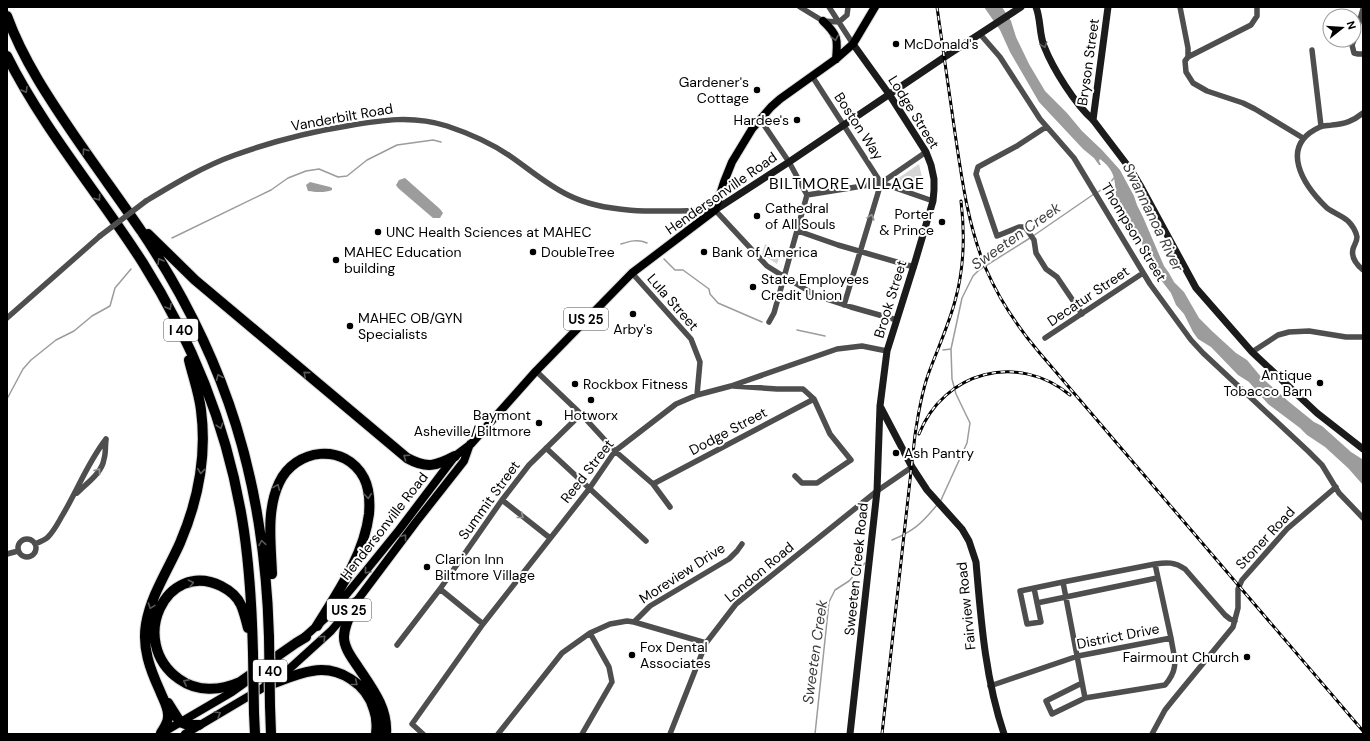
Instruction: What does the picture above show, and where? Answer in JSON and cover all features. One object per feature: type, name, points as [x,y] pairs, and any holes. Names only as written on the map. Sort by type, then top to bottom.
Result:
[{"type":"highway","name":"I 40","points":[[7,16],[20,46],[48,96],[157,255],[186,305],[211,357],[232,411],[256,502],[263,551],[268,609],[272,731]]},
{"type":"highway","name":"I 40","points":[[7,56],[30,99],[157,286],[184,337],[219,423],[234,476],[248,560],[253,649],[255,734]]},
{"type":"highway","points":[[131,217],[195,280],[407,458],[415,463],[431,465],[440,464],[455,456]]},
{"type":"highway","points":[[160,734],[169,716],[167,708],[150,670],[146,655],[146,624],[158,589],[179,544],[196,499],[203,450],[201,410],[184,337]]},
{"type":"highway","points":[[268,609],[272,576],[271,512],[274,496],[279,482],[284,473],[295,463],[313,454],[322,453],[341,457],[352,463],[359,470],[364,479],[368,489],[369,513],[364,534],[351,568],[317,626]]},
{"type":"highway","points":[[253,649],[240,604],[226,589],[209,582],[199,581],[179,587],[171,592],[163,601],[154,626],[154,640],[158,652],[163,664],[172,674],[183,682],[196,687],[211,689],[230,686],[240,682],[292,645],[306,637]]},
{"type":"highway","points":[[356,602],[345,627],[344,637],[348,653],[380,700],[385,720],[386,734]]},
{"type":"highway","points":[[266,686],[314,670],[337,672],[356,682],[369,699],[374,709],[377,721],[376,734]]},
{"type":"highway","points":[[158,688],[180,722],[188,725],[199,726]]},
{"type":"main road","points":[[715,210],[732,162],[745,139],[760,119],[780,99],[836,59],[853,44],[875,7]]},
{"type":"main road","name":"Hendersonville Road","points":[[160,734],[232,692],[306,637],[339,603],[375,561],[455,456],[471,444],[536,371],[632,272],[715,210],[1021,7]]},
{"type":"main road","points":[[1036,7],[1039,14],[1040,32],[1044,46],[1057,70],[1071,94],[1131,170],[1196,288],[1252,352],[1317,413],[1363,449]]},
{"type":"main road","name":"Bryson Street","points":[[1093,120],[1108,7]]},
{"type":"main road","points":[[823,21],[836,36],[836,59]]},
{"type":"main road","name":"Lodge Street","points":[[853,44],[889,94],[926,152],[934,179],[933,201]]},
{"type":"main road","name":"Brook Street","points":[[880,406],[887,351],[933,201]]},
{"type":"main road","name":"Fairview Road","points":[[880,406],[912,467],[927,490],[962,529],[969,541],[976,562],[982,635],[990,686],[1004,734]]},
{"type":"main road","name":"Sweeten Creek Road","points":[[850,734],[877,491],[880,406]]},
{"type":"main road","name":"Hendersonville Road","points":[[185,734],[266,686],[288,671],[331,631],[356,602],[464,461],[471,444]]},
{"type":"street","points":[[800,7],[823,21],[839,22],[847,15],[848,7]]},
{"type":"street","points":[[829,7],[853,44]]},
{"type":"street","points":[[1180,7],[1188,48],[1188,57],[1185,61],[1186,72],[1193,84],[1243,103],[1303,138]]},
{"type":"street","points":[[1188,57],[1250,25],[1257,16],[1257,7]]},
{"type":"street","points":[[1362,19],[1363,9]]},
{"type":"street","name":"Thompson Street","points":[[980,34],[1000,57],[1032,109],[1074,158],[1100,199],[1143,273],[1194,343],[1322,465],[1345,499],[1363,518]]},
{"type":"street","points":[[1353,48],[1354,53],[1363,54]]},
{"type":"street","points":[[1312,50],[1321,126]]},
{"type":"street","name":"Boston Way","points":[[812,76],[881,183]]},
{"type":"street","points":[[1363,113],[1350,122],[1321,126],[1303,138],[1299,146],[1297,157],[1298,166],[1304,180],[1328,208],[1343,218],[1351,226],[1357,237],[1353,248],[1353,255],[1357,264],[1363,270]]},
{"type":"street","name":"Vanderbilt Road","points":[[7,318],[100,236],[146,201],[165,189],[207,167],[234,155],[258,147],[327,129],[388,119],[434,122],[472,136],[510,156],[549,185],[567,195],[590,203],[649,211],[715,210]]},
{"type":"street","points":[[760,119],[789,162],[807,195],[798,231],[783,276],[774,313],[769,322]]},
{"type":"street","points":[[1046,127],[1017,146],[978,167],[976,174],[997,236],[1025,227],[1030,232],[1034,240],[1036,253],[1046,269],[1057,277],[1082,314]]},
{"type":"street","points":[[807,195],[881,183],[926,152]]},
{"type":"street","points":[[881,183],[933,201]]},
{"type":"street","points":[[844,305],[881,183]]},
{"type":"street","points":[[715,210],[766,266],[817,296],[897,320]]},
{"type":"street","points":[[798,231],[861,252],[914,267]]},
{"type":"street","name":"Lula Street","points":[[632,272],[691,339],[700,362],[697,395]]},
{"type":"street","name":"Decatur Street","points":[[1045,338],[1143,273]]},
{"type":"street","points":[[1252,352],[1278,335],[1289,332],[1309,331],[1346,337],[1363,337]]},
{"type":"street","name":"Reed Street","points":[[423,734],[412,724],[483,624],[590,488],[615,451],[676,404],[697,395],[731,386],[837,349],[862,346],[887,351]]},
{"type":"street","points":[[536,371],[581,414],[615,451],[653,484],[670,507]]},
{"type":"street","points":[[731,386],[803,389],[814,399],[830,434],[850,460],[817,482],[802,483],[795,476]]},
{"type":"street","name":"Dodge Street","points":[[653,484],[814,399]]},
{"type":"street","name":"Summit Street","points":[[398,645],[440,589],[502,500],[529,465],[581,414]]},
{"type":"street","points":[[35,544],[49,536],[74,496],[85,473],[106,439],[102,467],[96,475],[74,496]]},
{"type":"street","points":[[546,448],[646,541]]},
{"type":"street","name":"London Road","points":[[670,734],[706,643],[736,604],[877,491],[912,467]]},
{"type":"street","name":"Stoner Road","points":[[1152,734],[1165,710],[1231,630],[1238,608],[1238,589],[1242,580],[1282,534],[1336,487]]},
{"type":"street","points":[[502,500],[550,538]]},
{"type":"street","points":[[23,540],[31,540],[35,544],[35,553],[29,558],[23,557],[18,551],[18,545],[23,540]]},
{"type":"street","name":"Moreview Drive","points":[[634,622],[650,606],[729,559],[737,552],[742,544]]},
{"type":"street","points":[[7,554],[18,551]]},
{"type":"street","points":[[1034,588],[1041,622],[1027,624],[1020,591],[1034,588],[1063,582],[1155,564],[1170,562],[1185,569],[1225,615],[1235,621]]},
{"type":"street","name":"District Drive","points":[[990,686],[1078,656],[1171,638],[1155,564]]},
{"type":"street","points":[[1037,603],[1157,578]]},
{"type":"street","points":[[1063,582],[1085,698]]},
{"type":"street","points":[[440,589],[483,624]]},
{"type":"street","points":[[498,734],[562,653],[590,633],[610,624],[627,621],[634,622],[706,643]]},
{"type":"street","points":[[582,734],[612,682],[609,667],[590,633]]},
{"type":"street","points":[[1082,683],[1046,701],[1052,714],[1085,698],[1165,685],[1172,677],[1176,666],[1171,638]]},
{"type":"shaded area","points":[[984,7],[1002,7],[1011,21],[1016,37],[1029,64],[1045,91],[1120,170],[1134,196],[1164,266],[1174,282],[1184,292],[1199,318],[1236,353],[1247,360],[1262,378],[1288,401],[1314,422],[1322,426],[1351,452],[1363,460],[1363,485],[1348,468],[1325,447],[1307,435],[1268,404],[1249,382],[1238,375],[1211,347],[1198,339],[1184,314],[1176,305],[1171,293],[1151,267],[1149,256],[1141,241],[1134,234],[1132,224],[1121,210],[1116,196],[1114,178],[1111,171],[1100,159],[1099,161],[1101,165],[1099,165],[1094,158],[1083,149],[1039,102],[1010,52],[1000,30]]},
{"type":"shaded area","points":[[919,164],[922,177],[922,190],[894,181]]},
{"type":"shaded area","points":[[405,178],[440,209],[443,213],[440,218],[433,218],[398,188],[396,185],[399,180]]},
{"type":"shaded area","points":[[310,182],[330,187],[332,190],[323,192],[308,191],[306,185]]},
{"type":"shaded area","points":[[765,244],[781,253],[777,264],[762,254]]},
{"type":"waterway","points":[[172,238],[271,190],[288,178],[306,171],[319,169],[338,177],[347,176],[367,160],[397,145],[433,140],[441,142]]},
{"type":"waterway","name":"Sweeten Creek","points":[[1098,192],[1108,185],[1114,178]]},
{"type":"waterway","name":"Sweeten Creek","points":[[1033,236],[1094,194]]},
{"type":"waterway","name":"Sweeten Creek","points":[[941,500],[967,443],[970,423],[956,394],[952,379],[951,349],[962,298],[973,276],[979,270],[1030,238]]},
{"type":"waterway","points":[[621,244],[634,241],[647,243]]},
{"type":"waterway","points":[[664,259],[675,270],[683,270],[709,289],[710,294],[718,303],[762,322]]},
{"type":"waterway","points":[[7,399],[23,369],[31,360],[56,340],[74,331],[92,316],[110,306],[115,288],[131,269]]},
{"type":"waterway","points":[[797,330],[825,336]]},
{"type":"waterway","points":[[943,350],[951,349]]},
{"type":"waterway","name":"Sweeten Creek","points":[[892,540],[917,526],[937,505]]},
{"type":"waterway","name":"Sweeten Creek","points":[[815,734],[829,602],[835,590],[849,581],[865,563]]},
{"type":"railway","points":[[937,7],[966,202],[980,253],[991,280],[1003,302],[1038,351],[1363,731]]},
{"type":"railway","points":[[882,734],[915,435],[920,405],[926,382],[949,320],[958,289],[963,251],[961,201]]},
{"type":"railway","points":[[919,434],[931,412],[946,395],[964,383],[984,375],[1006,372],[1028,374],[1050,382],[1070,395]]},
{"type":"place","name":"McDonald's","points":[[896,44]]},
{"type":"place","name":"Gardener's Cottage","points":[[757,90]]},
{"type":"place","name":"Hardee's","points":[[797,120]]},
{"type":"place","name":"Cathedral of All Souls","points":[[757,216]]},
{"type":"place","name":"Porter & Prince","points":[[942,222]]},
{"type":"place","name":"UNC Health Sciences at MAHEC","points":[[378,232]]},
{"type":"place","name":"DoubleTree","points":[[533,252]]},
{"type":"place","name":"Bank of America","points":[[704,252]]},
{"type":"place","name":"MAHEC Education building","points":[[336,260]]},
{"type":"place","name":"State Employees Credit Union","points":[[753,287]]},
{"type":"place","name":"Arby's","points":[[633,314]]},
{"type":"place","name":"MAHEC OB/GYN Specialists","points":[[350,326]]},
{"type":"place","name":"Antique Tobacco Barn","points":[[1320,383]]},
{"type":"place","name":"Rockbox Fitness","points":[[575,384]]},
{"type":"place","name":"Hotworx","points":[[591,400]]},
{"type":"place","name":"Baymont Asheville/Biltmore","points":[[539,423]]},
{"type":"place","name":"Ash Pantry","points":[[896,453]]},
{"type":"place","name":"Clarion Inn Biltmore Village","points":[[427,567]]},
{"type":"place","name":"Fox Dental Associates","points":[[632,655]]},
{"type":"place","name":"Fairmount Church","points":[[1247,657]]},
{"type":"district","name":"BILTMORE VILLAGE","points":[[847,183]]},
{"type":"water label","name":"Swannanoa River","points":[[1153,217]]}]
